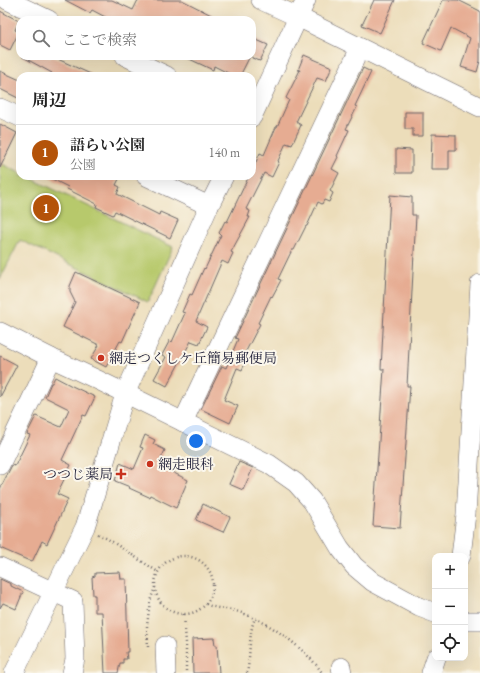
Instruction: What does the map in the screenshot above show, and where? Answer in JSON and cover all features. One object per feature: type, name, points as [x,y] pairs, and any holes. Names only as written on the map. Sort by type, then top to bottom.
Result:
[{"type":"street","points":[[7,0],[41,16]]},
{"type":"street","points":[[261,0],[480,107]]},
{"type":"street","points":[[256,108],[306,0]]},
{"type":"street","points":[[183,422],[360,48]]},
{"type":"street","points":[[133,60],[158,72]]},
{"type":"street","points":[[0,108],[16,115]]},
{"type":"street","points":[[154,180],[209,206]]},
{"type":"street","points":[[14,673],[85,527],[125,394],[222,180]]},
{"type":"street","points":[[461,553],[466,514],[480,284]]},
{"type":"street","points":[[0,332],[268,464],[296,483],[312,501],[340,548],[354,566],[374,582],[432,612]]},
{"type":"street","points":[[0,466],[51,358]]},
{"type":"street","points":[[0,567],[73,601],[75,659],[72,673]]},
{"type":"street","points":[[468,621],[480,621]]},
{"type":"street","points":[[157,647],[166,673]]},
{"type":"street","points":[[431,673],[435,661]]},
{"type":"path","points":[[85,527],[108,539],[158,572]]},
{"type":"path","points":[[155,587],[160,601],[165,606],[178,613],[184,614],[200,609],[206,604],[210,598],[213,583],[208,569],[197,559],[182,556],[168,561],[162,566],[158,572],[150,601],[147,626],[157,647]]},
{"type":"path","points":[[206,604],[211,607],[234,610],[255,618],[270,626],[298,647],[314,662],[322,673]]},
{"type":"path","points":[[184,614],[186,673]]},
{"type":"path","points":[[247,672],[250,658],[252,626],[255,618]]},
{"type":"green space","points":[[0,163],[16,171],[16,180],[34,180],[173,247],[148,302],[20,240],[0,279]]},
{"type":"building","points":[[65,0],[112,0],[133,10],[138,0],[182,0],[213,16],[103,16],[92,10],[90,13]]},
{"type":"building","points":[[374,0],[395,0],[380,33],[362,25]]},
{"type":"building","points":[[443,0],[458,0],[480,11],[480,61],[477,72],[461,67],[470,38],[451,28],[441,51],[423,43]]},
{"type":"building","points":[[0,11],[16,19],[16,38],[10,50],[0,45]]},
{"type":"building","points":[[256,40],[268,45],[260,61],[256,60]]},
{"type":"building","points":[[304,55],[332,67],[326,81],[317,78],[296,122],[301,125],[292,145],[286,143],[272,177],[264,173],[246,209],[250,211],[248,217],[250,217],[231,252],[233,253],[228,264],[222,261],[196,321],[207,327],[199,344],[191,341],[167,386],[154,379],[166,357],[162,355],[170,340],[172,342],[185,313],[182,312],[190,294],[192,295],[204,268],[205,269],[221,235],[219,233],[225,221],[227,222],[247,180],[256,180],[256,162],[260,153],[264,155],[277,127],[289,100],[286,98],[300,70],[298,70]]},
{"type":"building","points":[[28,60],[60,60],[86,72],[50,72]]},
{"type":"building","points":[[192,60],[248,60],[242,72],[226,72],[214,66],[213,70]]},
{"type":"building","points":[[363,68],[371,72],[355,106],[357,107],[346,129],[349,130],[332,169],[339,173],[330,191],[333,193],[329,202],[324,200],[322,204],[318,202],[294,250],[292,250],[278,279],[281,280],[272,297],[271,296],[258,323],[260,324],[245,353],[249,354],[242,370],[237,368],[224,400],[238,406],[230,423],[201,409],[222,366],[226,368],[238,339],[235,338]]},
{"type":"building","points":[[0,71],[16,78],[16,97],[0,89]]},
{"type":"building","points":[[405,112],[423,112],[423,136],[413,136],[413,129],[405,129]]},
{"type":"building","points":[[0,124],[16,132],[16,135],[0,168]]},
{"type":"building","points":[[432,134],[456,135],[456,150],[449,150],[449,169],[431,169]]},
{"type":"building","points":[[396,149],[412,150],[412,173],[396,173]]},
{"type":"building","points":[[54,180],[118,180],[116,185],[120,187],[117,194],[159,215],[160,212],[178,220],[170,238],[115,211],[113,215],[96,207],[97,204],[67,189],[68,187]]},
{"type":"building","points":[[390,195],[412,197],[412,215],[416,215],[407,386],[410,386],[400,528],[373,526],[384,369],[381,369]]},
{"type":"building","points":[[76,272],[140,302],[122,342],[120,341],[106,367],[91,359],[99,345],[63,327],[75,302],[70,292],[70,286]]},
{"type":"building","points":[[0,356],[17,365],[0,397]]},
{"type":"building","points":[[55,377],[95,397],[86,416],[83,415],[62,460],[71,465],[57,494],[68,499],[47,544],[42,541],[32,562],[0,548],[0,489],[12,465],[15,466],[30,435],[27,434],[36,416],[61,427],[69,409],[45,397]]},
{"type":"building","points":[[145,435],[155,440],[153,444],[165,450],[161,459],[165,461],[162,467],[188,480],[176,508],[150,495],[149,497],[115,481],[120,463],[134,469],[143,448],[140,447]]},
{"type":"building","points":[[239,462],[253,468],[243,490],[229,484]]},
{"type":"building","points":[[203,504],[230,517],[223,532],[196,520]]},
{"type":"building","points":[[120,572],[121,579],[126,579],[127,659],[123,659],[123,663],[120,663],[118,673],[105,673],[102,612],[95,612],[95,595],[93,595],[92,577],[95,576],[95,573]]},
{"type":"building","points":[[0,579],[23,592],[16,609],[3,603],[0,608]]},
{"type":"building","points":[[214,638],[215,645],[217,645],[219,673],[193,673],[192,639]]},
{"type":"place","name":"語らい公園","points":[[46,208]]},
{"type":"place","name":"網走つくしケ丘簡易郵便局","points":[[101,358]]},
{"type":"place","name":"網走眼科","points":[[150,464]]},
{"type":"place","name":"つつじ薬局","points":[[121,474]]}]
